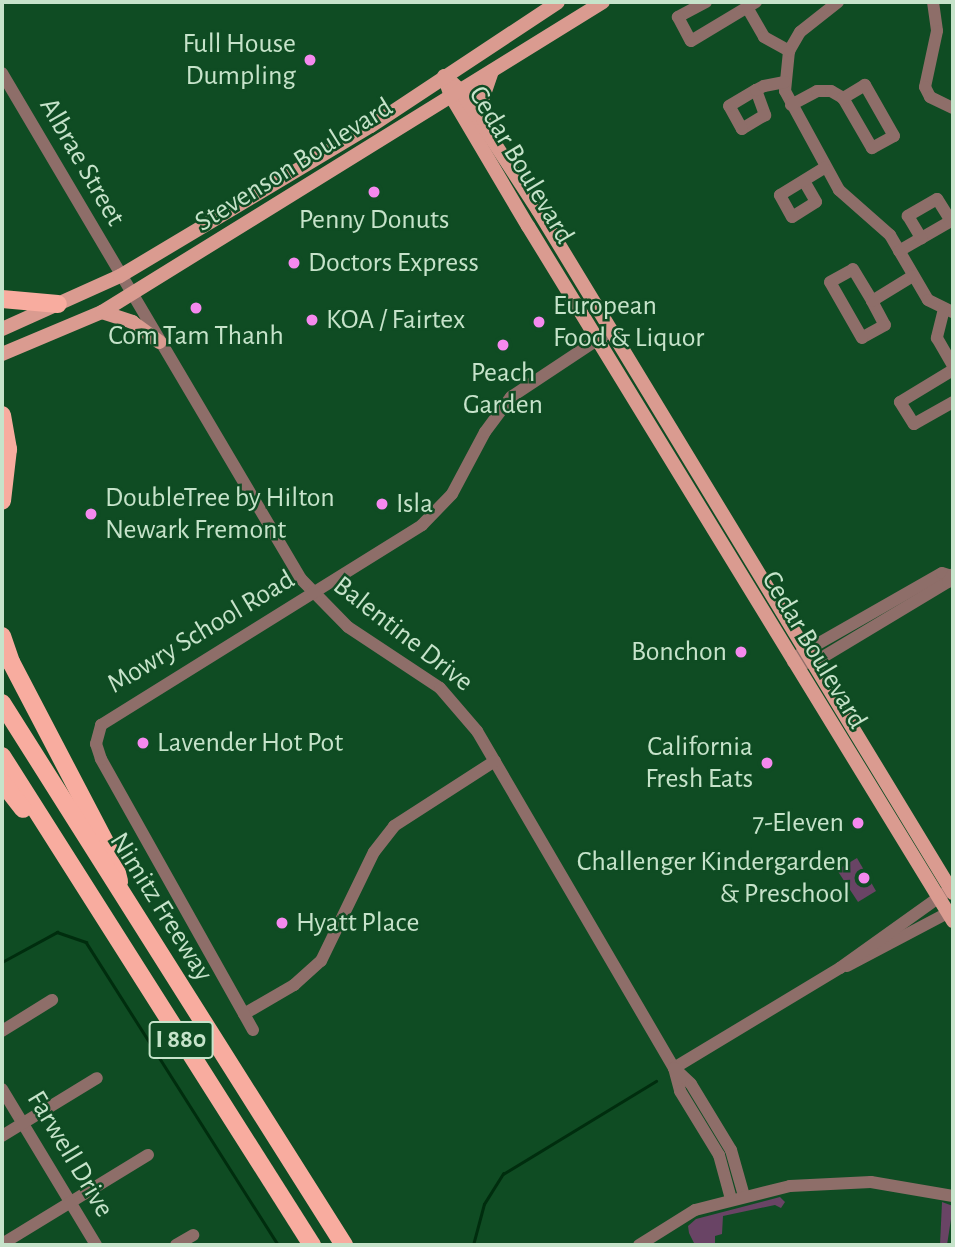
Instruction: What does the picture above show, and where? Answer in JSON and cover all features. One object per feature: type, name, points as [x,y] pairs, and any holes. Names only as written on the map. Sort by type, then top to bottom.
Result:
[{"type":"highway","points":[[2,299],[58,304]]},
{"type":"highway","points":[[2,415],[8,449],[2,501]]},
{"type":"highway","points":[[2,636],[11,662],[113,857],[121,893]]},
{"type":"highway","name":"Nimitz Freeway","points":[[2,704],[344,1245]]},
{"type":"highway","name":"Nimitz Freeway","points":[[2,757],[312,1245]]},
{"type":"highway","points":[[2,782],[51,835]]},
{"type":"main road","name":"Stevenson Boulevard","points":[[2,329],[120,276],[372,126],[558,2]]},
{"type":"main road","name":"Stevenson Boulevard","points":[[2,354],[102,312],[603,2]]},
{"type":"main road","points":[[487,132],[480,106],[492,71]]},
{"type":"main road","name":"Cedar Boulevard","points":[[444,76],[793,663],[936,898],[951,915]]},
{"type":"main road","name":"Cedar Boulevard","points":[[455,93],[487,132],[612,331],[952,890]]},
{"type":"main road","points":[[102,312],[132,322],[160,342]]},
{"type":"street","points":[[706,2],[678,17],[691,41],[752,6],[764,37],[789,51]]},
{"type":"street","points":[[838,2],[810,20],[789,51],[785,82],[790,105],[839,190],[876,219],[928,300],[949,310],[937,338],[953,368],[900,402],[914,424],[953,402]]},
{"type":"street","points":[[933,2],[937,31],[927,93],[953,108]]},
{"type":"street","name":"Albrae Street","points":[[2,74],[120,276]]},
{"type":"street","points":[[756,90],[785,82]]},
{"type":"street","points":[[790,105],[817,92],[831,91],[843,98],[872,148],[894,136],[865,85],[843,98]]},
{"type":"street","points":[[804,181],[824,168]]},
{"type":"street","points":[[899,251],[921,238]]},
{"type":"street","points":[[853,269],[872,301],[885,325],[862,338],[830,282],[853,269]]},
{"type":"street","name":"Balentine Drive","points":[[120,276],[287,560],[312,593],[348,627],[440,688],[467,717],[674,1068],[691,1084],[731,1150],[738,1198]]},
{"type":"street","points":[[872,301],[913,276]]},
{"type":"street","name":"Mowry School Road","points":[[253,1030],[102,760],[96,737],[113,714],[312,593],[433,515],[461,482],[501,408],[535,378],[612,331]]},
{"type":"street","points":[[942,573],[952,575],[948,582],[813,663],[793,663],[804,649],[942,573]]},
{"type":"street","points":[[244,1014],[294,985],[321,961],[374,852],[394,826],[495,761]]},
{"type":"street","points":[[674,1068],[840,968],[936,898],[952,890]]},
{"type":"street","points":[[840,968],[872,956],[951,915]]},
{"type":"street","points":[[2,1031],[52,1000]]},
{"type":"street","points":[[2,1136],[97,1078]]},
{"type":"street","name":"Farwell Drive","points":[[2,1089],[96,1245]]},
{"type":"street","points":[[2,1244],[148,1155]]},
{"type":"street","points":[[639,1245],[676,1220],[738,1198],[810,1183],[892,1184],[953,1196]]},
{"type":"street","points":[[176,1245],[193,1235]]},
{"type":"shaded area","points":[[857,858],[876,891],[858,902],[837,870]]},
{"type":"shaded area","points":[[780,1197],[785,1202],[781,1208],[775,1205],[723,1216],[722,1234],[715,1236],[715,1245],[695,1245],[689,1233],[688,1226],[696,1219]]},
{"type":"shaded area","points":[[942,1202],[953,1206],[947,1245],[940,1245]]},
{"type":"waterway","points":[[2,962],[57,932],[86,942],[278,1245]]},
{"type":"waterway","points":[[473,1245],[484,1204],[503,1174],[656,1081]]},
{"type":"place","name":"Full House Dumpling","points":[[310,60]]},
{"type":"place","name":"Penny Donuts","points":[[374,192]]},
{"type":"place","name":"Doctors Express","points":[[294,263]]},
{"type":"place","name":"Com Tam Thanh","points":[[196,308]]},
{"type":"place","name":"KOA / Fairtex","points":[[312,320]]},
{"type":"place","name":"European Food & Liquor","points":[[539,322]]},
{"type":"place","name":"Peach Garden","points":[[503,345]]},
{"type":"place","name":"Isla","points":[[382,504]]},
{"type":"place","name":"DoubleTree by Hilton Newark Fremont","points":[[91,514]]},
{"type":"place","name":"Bonchon","points":[[741,652]]},
{"type":"place","name":"Lavender Hot Pot","points":[[143,743]]},
{"type":"place","name":"California Fresh Eats","points":[[767,763]]},
{"type":"place","name":"7-Eleven","points":[[858,823]]},
{"type":"place","name":"Challenger Kindergarden & Preschool","points":[[864,878]]},
{"type":"place","name":"Hyatt Place","points":[[282,923]]}]
